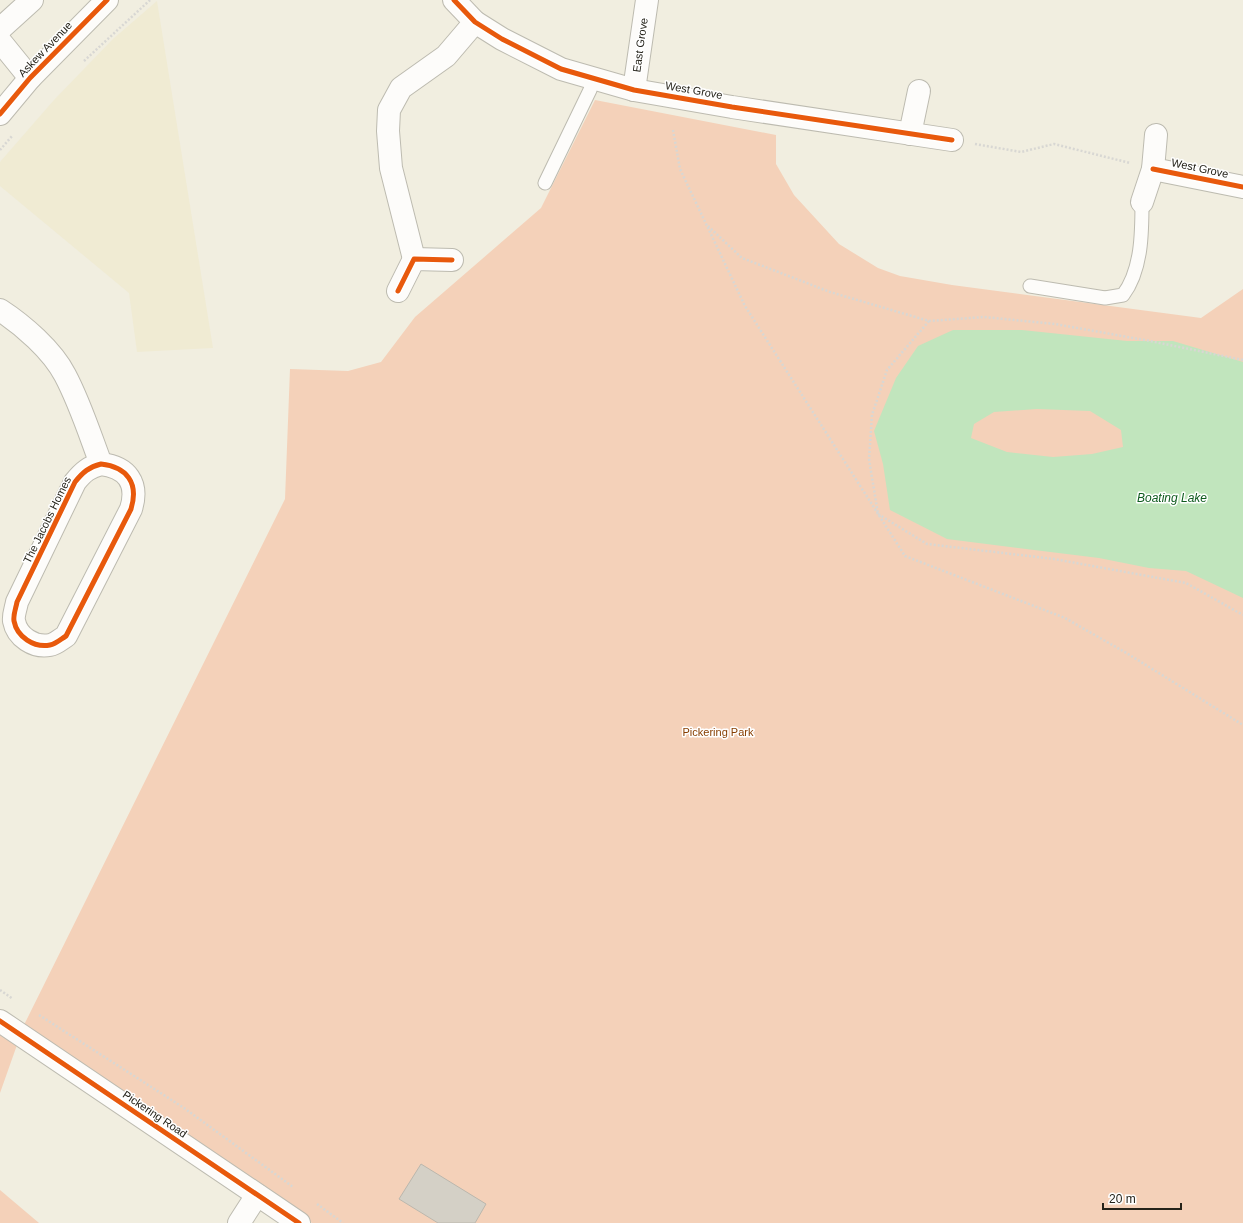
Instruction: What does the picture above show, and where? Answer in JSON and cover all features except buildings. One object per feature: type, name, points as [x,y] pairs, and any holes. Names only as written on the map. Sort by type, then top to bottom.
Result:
[{"type":"street","points":[[0,29],[32,0]]},
{"type":"street","name":"Askew Avenue","points":[[0,114],[30,78],[94,12],[108,0]]},
{"type":"street","name":"West Grove","points":[[454,0],[475,22],[502,39],[561,69],[634,90],[732,107],[952,140]]},
{"type":"street","name":"East Grove","points":[[634,90],[646,0]]},
{"type":"street","points":[[398,291],[414,259],[391,168],[388,131],[389,110],[401,88],[446,56],[475,22]]},
{"type":"street","points":[[0,41],[30,78]]},
{"type":"street","points":[[910,134],[919,91]]},
{"type":"street","points":[[1142,202],[1154,169],[1156,135]]},
{"type":"street","name":"West Grove","points":[[1154,169],[1243,187]]},
{"type":"street","points":[[414,259],[452,260]]},
{"type":"street","points":[[0,310],[31,334],[50,353],[65,374],[79,405],[101,464]]},
{"type":"street","name":"The Jacobs Homes","points":[[101,464],[112,465],[121,470],[129,478],[134,488],[134,498],[131,509],[66,636],[59,642],[50,645],[31,643],[23,638],[14,621],[18,602],[75,482],[82,473],[90,467],[101,464]]},
{"type":"street","name":"Pickering Road","points":[[0,1021],[299,1223]]},
{"type":"street","points":[[239,1223],[257,1195]]},
{"type":"lane","points":[[545,183],[590,90],[594,78]]},
{"type":"lane","points":[[1030,286],[1105,298],[1122,295],[1130,286],[1136,265],[1142,233],[1142,202]]},
{"type":"path","points":[[80,65],[150,0]]},
{"type":"path","points":[[673,130],[680,169],[745,306],[905,556],[1065,618],[1128,654],[1243,725]]},
{"type":"path","points":[[0,150],[15,132]]},
{"type":"path","points":[[952,140],[1021,152],[1054,144],[1154,169]]},
{"type":"path","points":[[707,225],[742,258],[830,292],[928,321],[984,317],[1055,324],[1243,360]]},
{"type":"path","points":[[928,321],[887,370],[872,415],[869,459],[878,514],[927,544],[1054,558],[1186,583],[1243,615]]},
{"type":"path","points":[[0,990],[15,1000]]},
{"type":"path","points":[[34,1012],[184,1108],[298,1191]]},
{"type":"path","points":[[311,1200],[343,1223]]},
{"type":"shaded area","points":[[157,1],[213,348],[137,352],[129,293],[0,186],[0,162],[54,100],[113,39]]},
{"type":"green space","name":"Pickering Park","points":[[595,100],[776,135],[776,164],[794,195],[839,244],[878,268],[900,276],[952,285],[1201,318],[1243,289],[1243,1223],[312,1223],[23,1028],[0,1093],[0,1017],[23,1027],[285,499],[290,369],[348,371],[381,362],[415,317],[541,208]]},
{"type":"green space","points":[[0,1190],[39,1223],[0,1223]]},
{"type":"water","name":"Boating Lake","points":[[953,330],[1022,330],[1127,341],[1173,341],[1243,362],[1243,598],[1186,571],[1149,568],[1099,558],[947,539],[890,510],[883,464],[874,431],[896,378],[918,346]],"holes":[[[1037,409],[1090,411],[1121,430],[1123,447],[1092,454],[1053,457],[1007,452],[971,438],[974,424],[994,412]]]},
{"type":"cycle path","points":[[0,114],[30,78],[107,0]]},
{"type":"cycle path","points":[[454,0],[475,22],[502,39],[561,69],[634,90],[732,107],[952,140]]},
{"type":"cycle path","points":[[1153,169],[1243,187]]},
{"type":"cycle path","points":[[398,291],[414,259],[452,260]]},
{"type":"cycle path","points":[[101,464],[118,469],[129,478],[133,491],[131,509],[66,636],[50,645],[38,645],[32,643],[22,636],[16,627],[14,616],[17,602],[75,482],[86,470],[101,464]]},
{"type":"cycle path","points":[[0,1021],[299,1223]]}]
